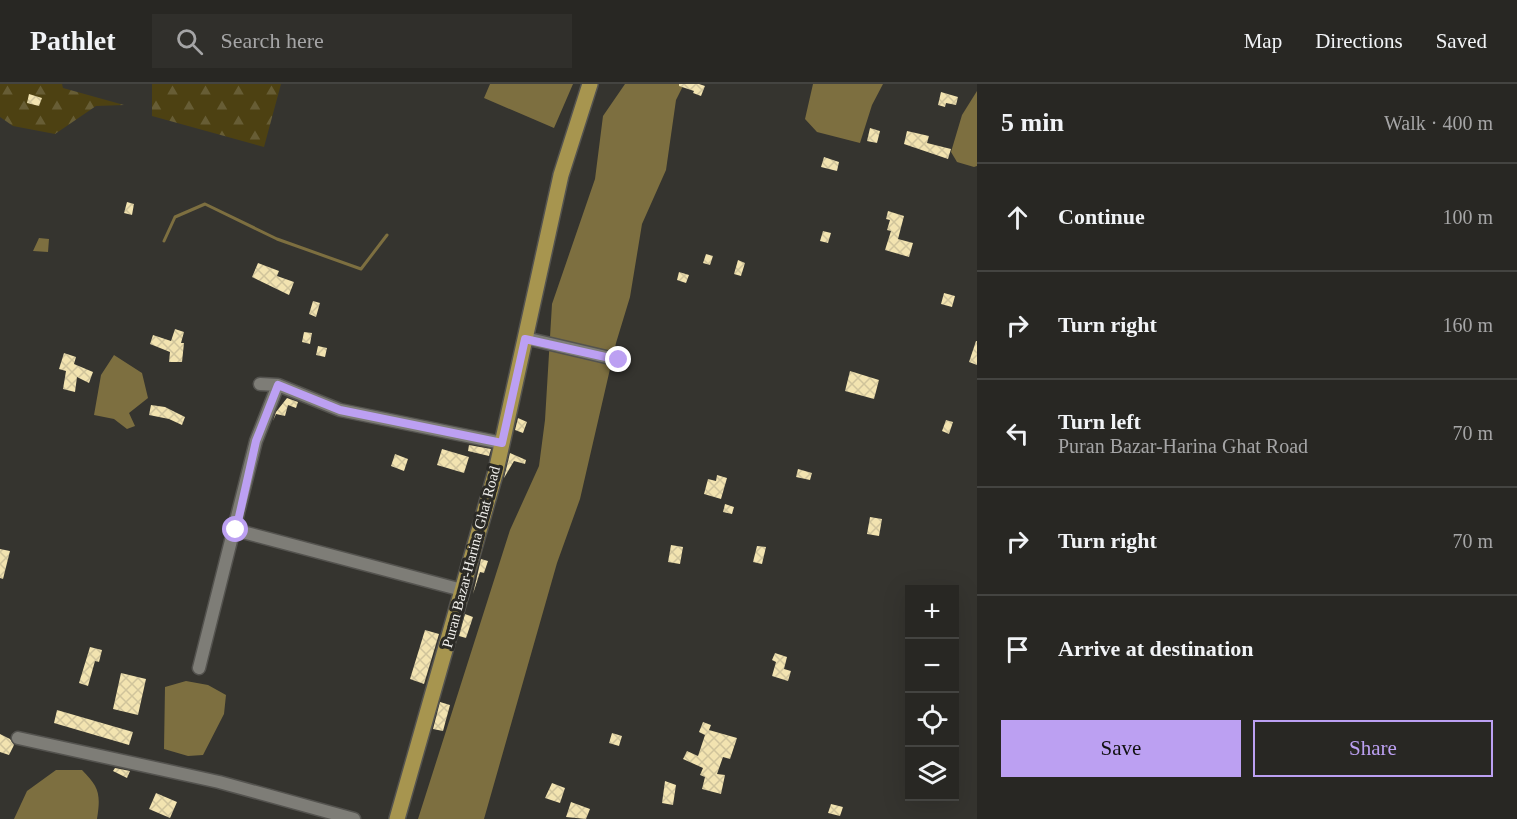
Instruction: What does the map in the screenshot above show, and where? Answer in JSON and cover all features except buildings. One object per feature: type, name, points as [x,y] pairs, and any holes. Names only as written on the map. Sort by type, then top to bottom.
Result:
[{"type":"main road","name":"Puran Bazar-Harina Ghat Road","points":[[397,819],[502,443],[561,175],[590,84]]},
{"type":"street","points":[[525,339],[619,360]]},
{"type":"street","points":[[260,384],[278,385],[340,410],[502,443]]},
{"type":"street","points":[[199,668],[236,530],[256,441],[278,385]]},
{"type":"street","points":[[236,530],[462,590]]},
{"type":"street","points":[[18,738],[219,782],[354,819]]},
{"type":"green space","points":[[0,84],[62,84],[63,88],[124,105],[96,106],[55,134],[13,126],[0,117]]},
{"type":"green space","points":[[152,84],[281,84],[264,147],[152,116]]},
{"type":"shaded area","points":[[490,84],[573,84],[554,128],[484,98]]},
{"type":"shaded area","points":[[625,84],[684,84],[676,100],[666,170],[642,224],[630,297],[616,343],[580,499],[557,563],[484,819],[418,819],[510,530],[539,466],[545,420],[552,304],[595,179],[603,116]]},
{"type":"shaded area","points":[[813,84],[883,84],[872,105],[860,143],[817,132],[805,119]]},
{"type":"shaded area","points":[[977,91],[977,166],[974,167],[957,162],[951,152],[962,115]]},
{"type":"shaded area","points":[[39,238],[49,239],[48,252],[33,251]]},
{"type":"shaded area","points":[[114,355],[142,373],[148,398],[129,413],[135,426],[127,429],[114,419],[94,415],[101,375]]},
{"type":"shaded area","points":[[186,681],[208,685],[226,695],[224,714],[203,755],[188,756],[164,749],[165,687]]},
{"type":"shaded area","points":[[56,770],[82,770],[88,776],[97,792],[99,803],[97,819],[14,819],[27,791]]},
{"type":"waterway","points":[[164,241],[175,217],[205,204],[277,239],[361,269],[387,235]]},
{"type":"route","points":[[236,530],[256,441],[278,385],[340,410],[502,443],[525,339],[619,360]]}]
